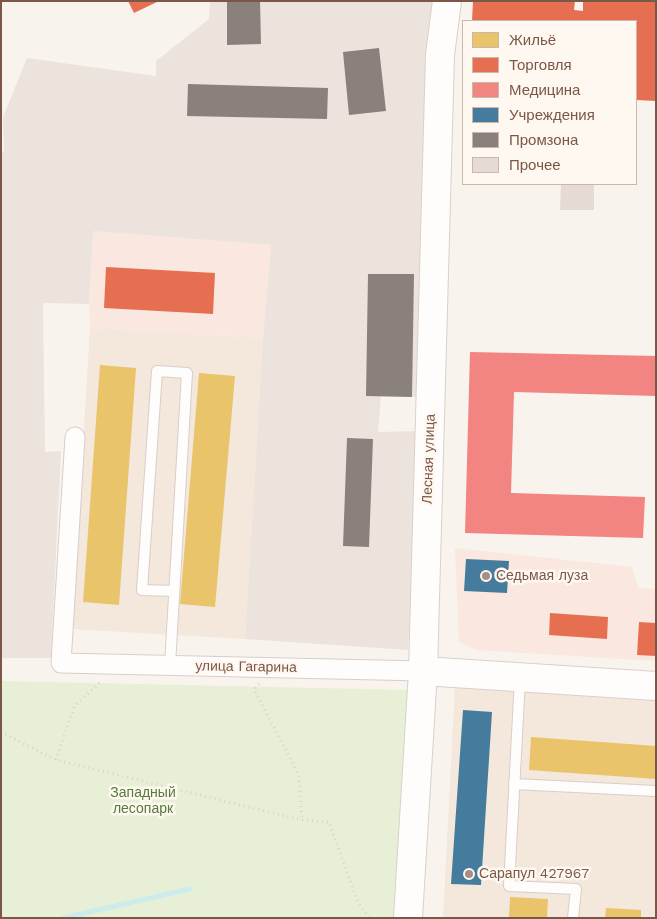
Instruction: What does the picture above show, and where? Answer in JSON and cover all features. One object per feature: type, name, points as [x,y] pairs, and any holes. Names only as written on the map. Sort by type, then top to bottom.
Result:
[{"type":"street","name":"Лесная улица","points":[[408,918],[423,671],[440,55],[447,1]]},
{"type":"street","name":"улица Гагарина","points":[[74,437],[61,663],[423,671],[656,686]]},
{"type":"lane","points":[[170,666],[187,373],[157,371],[142,590],[174,591]]},
{"type":"lane","points":[[520,677],[509,886],[576,889],[573,918]]},
{"type":"lane","points":[[514,784],[656,791]]},
{"type":"path","points":[[56,760],[74,707],[117,664]]},
{"type":"path","points":[[276,668],[254,690],[299,775],[302,820]]},
{"type":"path","points":[[1,732],[56,760],[302,820],[329,822],[356,900],[369,918]]},
{"type":"shaded area","points":[[210,1],[435,1],[418,397],[381,396],[378,432],[418,431],[408,650],[245,639],[263,338],[271,245],[93,231],[89,304],[43,303],[45,452],[61,451],[51,658],[1,658],[1,152],[4,151],[3,117],[27,58],[156,76],[156,61],[209,19]]},
{"type":"shaded area","points":[[93,231],[271,245],[263,338],[90,328],[89,305]]},
{"type":"shaded area","points":[[90,328],[263,338],[245,639],[72,629]]},
{"type":"shaded area","points":[[455,548],[632,567],[638,588],[656,589],[656,661],[476,650],[459,642]]},
{"type":"shaded area","points":[[455,686],[656,698],[656,918],[443,918]]},
{"type":"green space","name":"Западный лесопарк","points":[[1,681],[409,690],[394,918],[1,918]]},
{"type":"building: Жильё","points":[[100,365],[136,368],[119,605],[83,602]]},
{"type":"building: Жильё","points":[[199,373],[235,376],[215,607],[180,604]]},
{"type":"building: Жильё","points":[[531,737],[656,746],[656,779],[529,770]]},
{"type":"building: Жильё","points":[[510,897],[548,899],[547,918],[509,918]]},
{"type":"building: Жильё","points":[[606,908],[641,910],[641,918],[605,918]]},
{"type":"building: Торговля","points":[[128,1],[159,1],[134,13]]},
{"type":"building: Торговля","points":[[473,1],[575,1],[574,10],[583,11],[583,1],[656,1],[656,101],[637,100],[637,20],[472,20]]},
{"type":"building: Торговля","points":[[106,267],[215,273],[213,314],[104,308]]},
{"type":"building: Торговля","points":[[550,613],[608,617],[607,639],[549,635]]},
{"type":"building: Торговля","points":[[639,622],[656,623],[656,656],[637,655]]},
{"type":"building: Медицина","points":[[470,352],[656,356],[656,396],[514,392],[511,493],[645,497],[643,538],[465,533]]},
{"type":"building: Учреждения","name":"Седьмая луза","points":[[466,559],[509,561],[507,593],[464,591]]},
{"type":"building: Учреждения","points":[[463,710],[492,712],[481,885],[451,884]]},
{"type":"building: Промзона","points":[[227,1],[260,1],[261,44],[227,45]]},
{"type":"building: Промзона","points":[[379,48],[386,111],[349,115],[343,52]]},
{"type":"building: Промзона","points":[[188,84],[328,88],[327,119],[187,116]]},
{"type":"building: Промзона","points":[[368,274],[414,274],[412,397],[366,396]]},
{"type":"building: Промзона","points":[[347,438],[373,439],[369,547],[343,546]]},
{"type":"building: Прочее","points":[[561,185],[594,185],[594,210],[560,210]]},
{"type":"waterway","points":[[63,918],[190,889]]},
{"type":"place","name":"Седьмая луза","points":[[486,576]]},
{"type":"place","name":"Сарапул 427967","points":[[469,874]]}]
